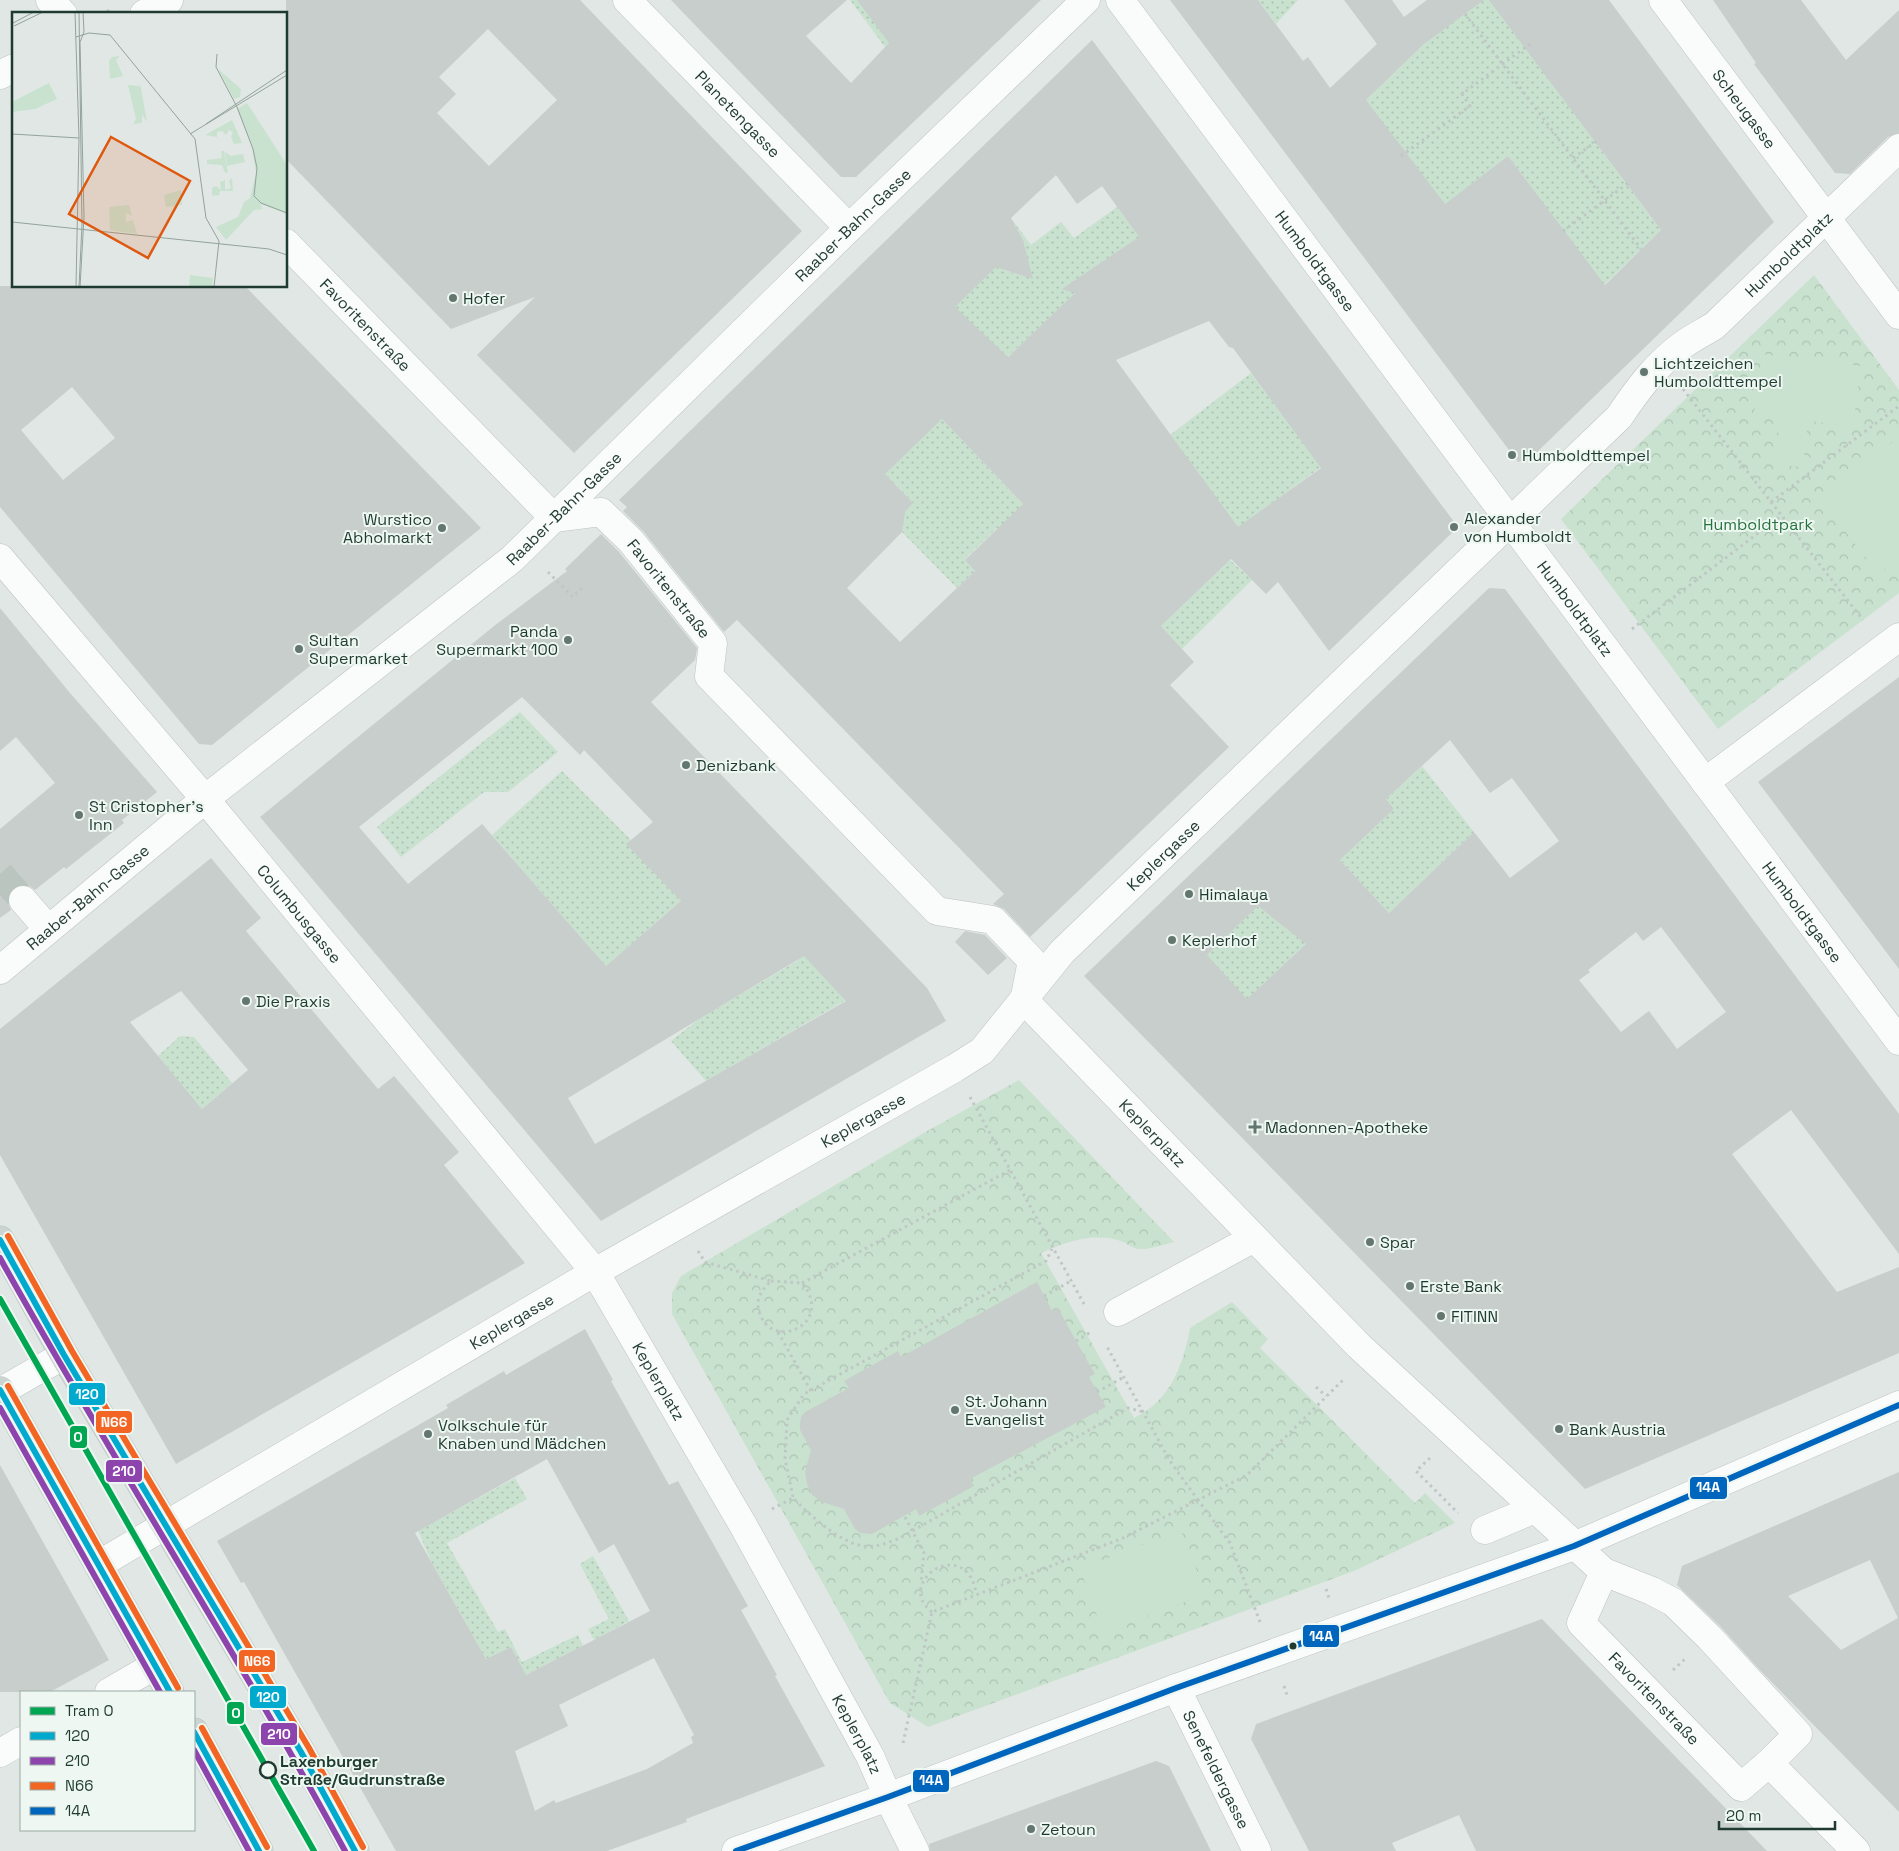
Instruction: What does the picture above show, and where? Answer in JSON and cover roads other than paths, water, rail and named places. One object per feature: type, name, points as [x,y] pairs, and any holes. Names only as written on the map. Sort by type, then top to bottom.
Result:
[{"type":"main road","points":[[0,1240],[64,1355],[301,1752],[355,1851]]},
{"type":"main road","points":[[0,1391],[169,1691]]},
{"type":"main road","points":[[195,1734],[259,1851]]},
{"type":"street","points":[[50,0],[61,12]]},
{"type":"street","points":[[148,12],[169,0]]},
{"type":"street","name":"Planetengasse","points":[[627,0],[849,228]]},
{"type":"street","name":"Raaber-Bahn-Gasse","points":[[0,970],[205,799],[512,559],[849,228],[1086,0]]},
{"type":"street","name":"Humboldtgasse","points":[[1120,0],[1511,522]]},
{"type":"street","name":"Scheugasse","points":[[1663,0],[1826,218]]},
{"type":"street","points":[[0,75],[12,69]]},
{"type":"street","points":[[1826,218],[1899,148]]},
{"type":"street","name":"Humboldtplatz","points":[[1705,782],[1511,522],[1619,417],[1638,390],[1662,363],[1683,344],[1714,326],[1826,218],[1899,315]]},
{"type":"street","name":"Favoritenstraße","points":[[288,245],[554,518],[601,512],[630,541],[713,643],[709,676],[937,911],[992,920],[1032,961],[1024,1000]]},
{"type":"street","name":"Keplergasse","points":[[98,1564],[595,1272],[900,1101],[982,1050],[1062,952],[1511,522]]},
{"type":"street","name":"Columbusgasse","points":[[0,558],[205,799],[595,1272]]},
{"type":"street","points":[[1705,782],[1892,642]]},
{"type":"street","name":"Humboldtgasse","points":[[1705,782],[1899,1041]]},
{"type":"street","points":[[23,900],[48,929]]},
{"type":"street","name":"Keplerplatz","points":[[1024,1000],[1359,1346],[1535,1509]]},
{"type":"street","points":[[1118,1312],[1254,1238]]},
{"type":"street","name":"Keplerplatz","points":[[595,1272],[743,1525],[870,1756],[888,1797]]},
{"type":"street","points":[[0,1391],[64,1355]]},
{"type":"street","points":[[736,1851],[888,1797],[1176,1688],[1574,1546],[1899,1405]]},
{"type":"street","points":[[1485,1530],[1535,1509]]},
{"type":"street","name":"Favoritenstraße","points":[[1535,1509],[1604,1572],[1674,1602],[1709,1637],[1798,1734],[1741,1787],[1581,1624],[1604,1572]]},
{"type":"street","points":[[111,1691],[154,1666]]},
{"type":"street","name":"Senefeldergasse","points":[[1176,1688],[1257,1851]]},
{"type":"street","points":[[0,1753],[20,1742]]},
{"type":"street","points":[[1769,1763],[1856,1851]]},
{"type":"street","points":[[888,1797],[915,1851]]},
{"type":"tunnel","points":[[0,874],[23,900]]},
{"type":"tram line","name":"O","points":[[0,1299],[314,1851]]},
{"type":"place","name":"Hofer","points":[[453,298]]},
{"type":"place","name":"Lichtzeichen Humboldttempel","points":[[1644,372]]},
{"type":"place","name":"Humboldttempel","points":[[1512,455]]},
{"type":"place","name":"Alexander von Humboldt","points":[[1454,527]]},
{"type":"place","name":"Wurstico Abholmarkt","points":[[442,528]]},
{"type":"place","name":"Panda Supermarkt 100","points":[[568,640]]},
{"type":"place","name":"Sultan Supermarket","points":[[299,649]]},
{"type":"place","name":"Denizbank","points":[[686,765]]},
{"type":"place","name":"St Cristopher's Inn","points":[[79,815]]},
{"type":"place","name":"Himalaya","points":[[1189,894]]},
{"type":"place","name":"Keplerhof","points":[[1172,940]]},
{"type":"place","name":"Die Praxis","points":[[246,1001]]},
{"type":"place","name":"Madonnen-Apotheke","points":[[1255,1127]]},
{"type":"place","name":"Spar","points":[[1370,1242]]},
{"type":"place","name":"Erste Bank","points":[[1410,1286]]},
{"type":"place","name":"FITINN","points":[[1441,1316]]},
{"type":"place","name":"St. Johann Evangelist","points":[[955,1410]]},
{"type":"place","name":"Bank Austria","points":[[1559,1429]]},
{"type":"place","name":"Volkschule für Knaben und Mädchen","points":[[428,1434]]},
{"type":"place","name":"Laxenburger Straße/Gudrunstraße","points":[[268,1770]]},
{"type":"place","name":"Zetoun","points":[[1031,1829]]},
{"type":"park label","name":"Humboldtpark","points":[[1758,524]]}]
